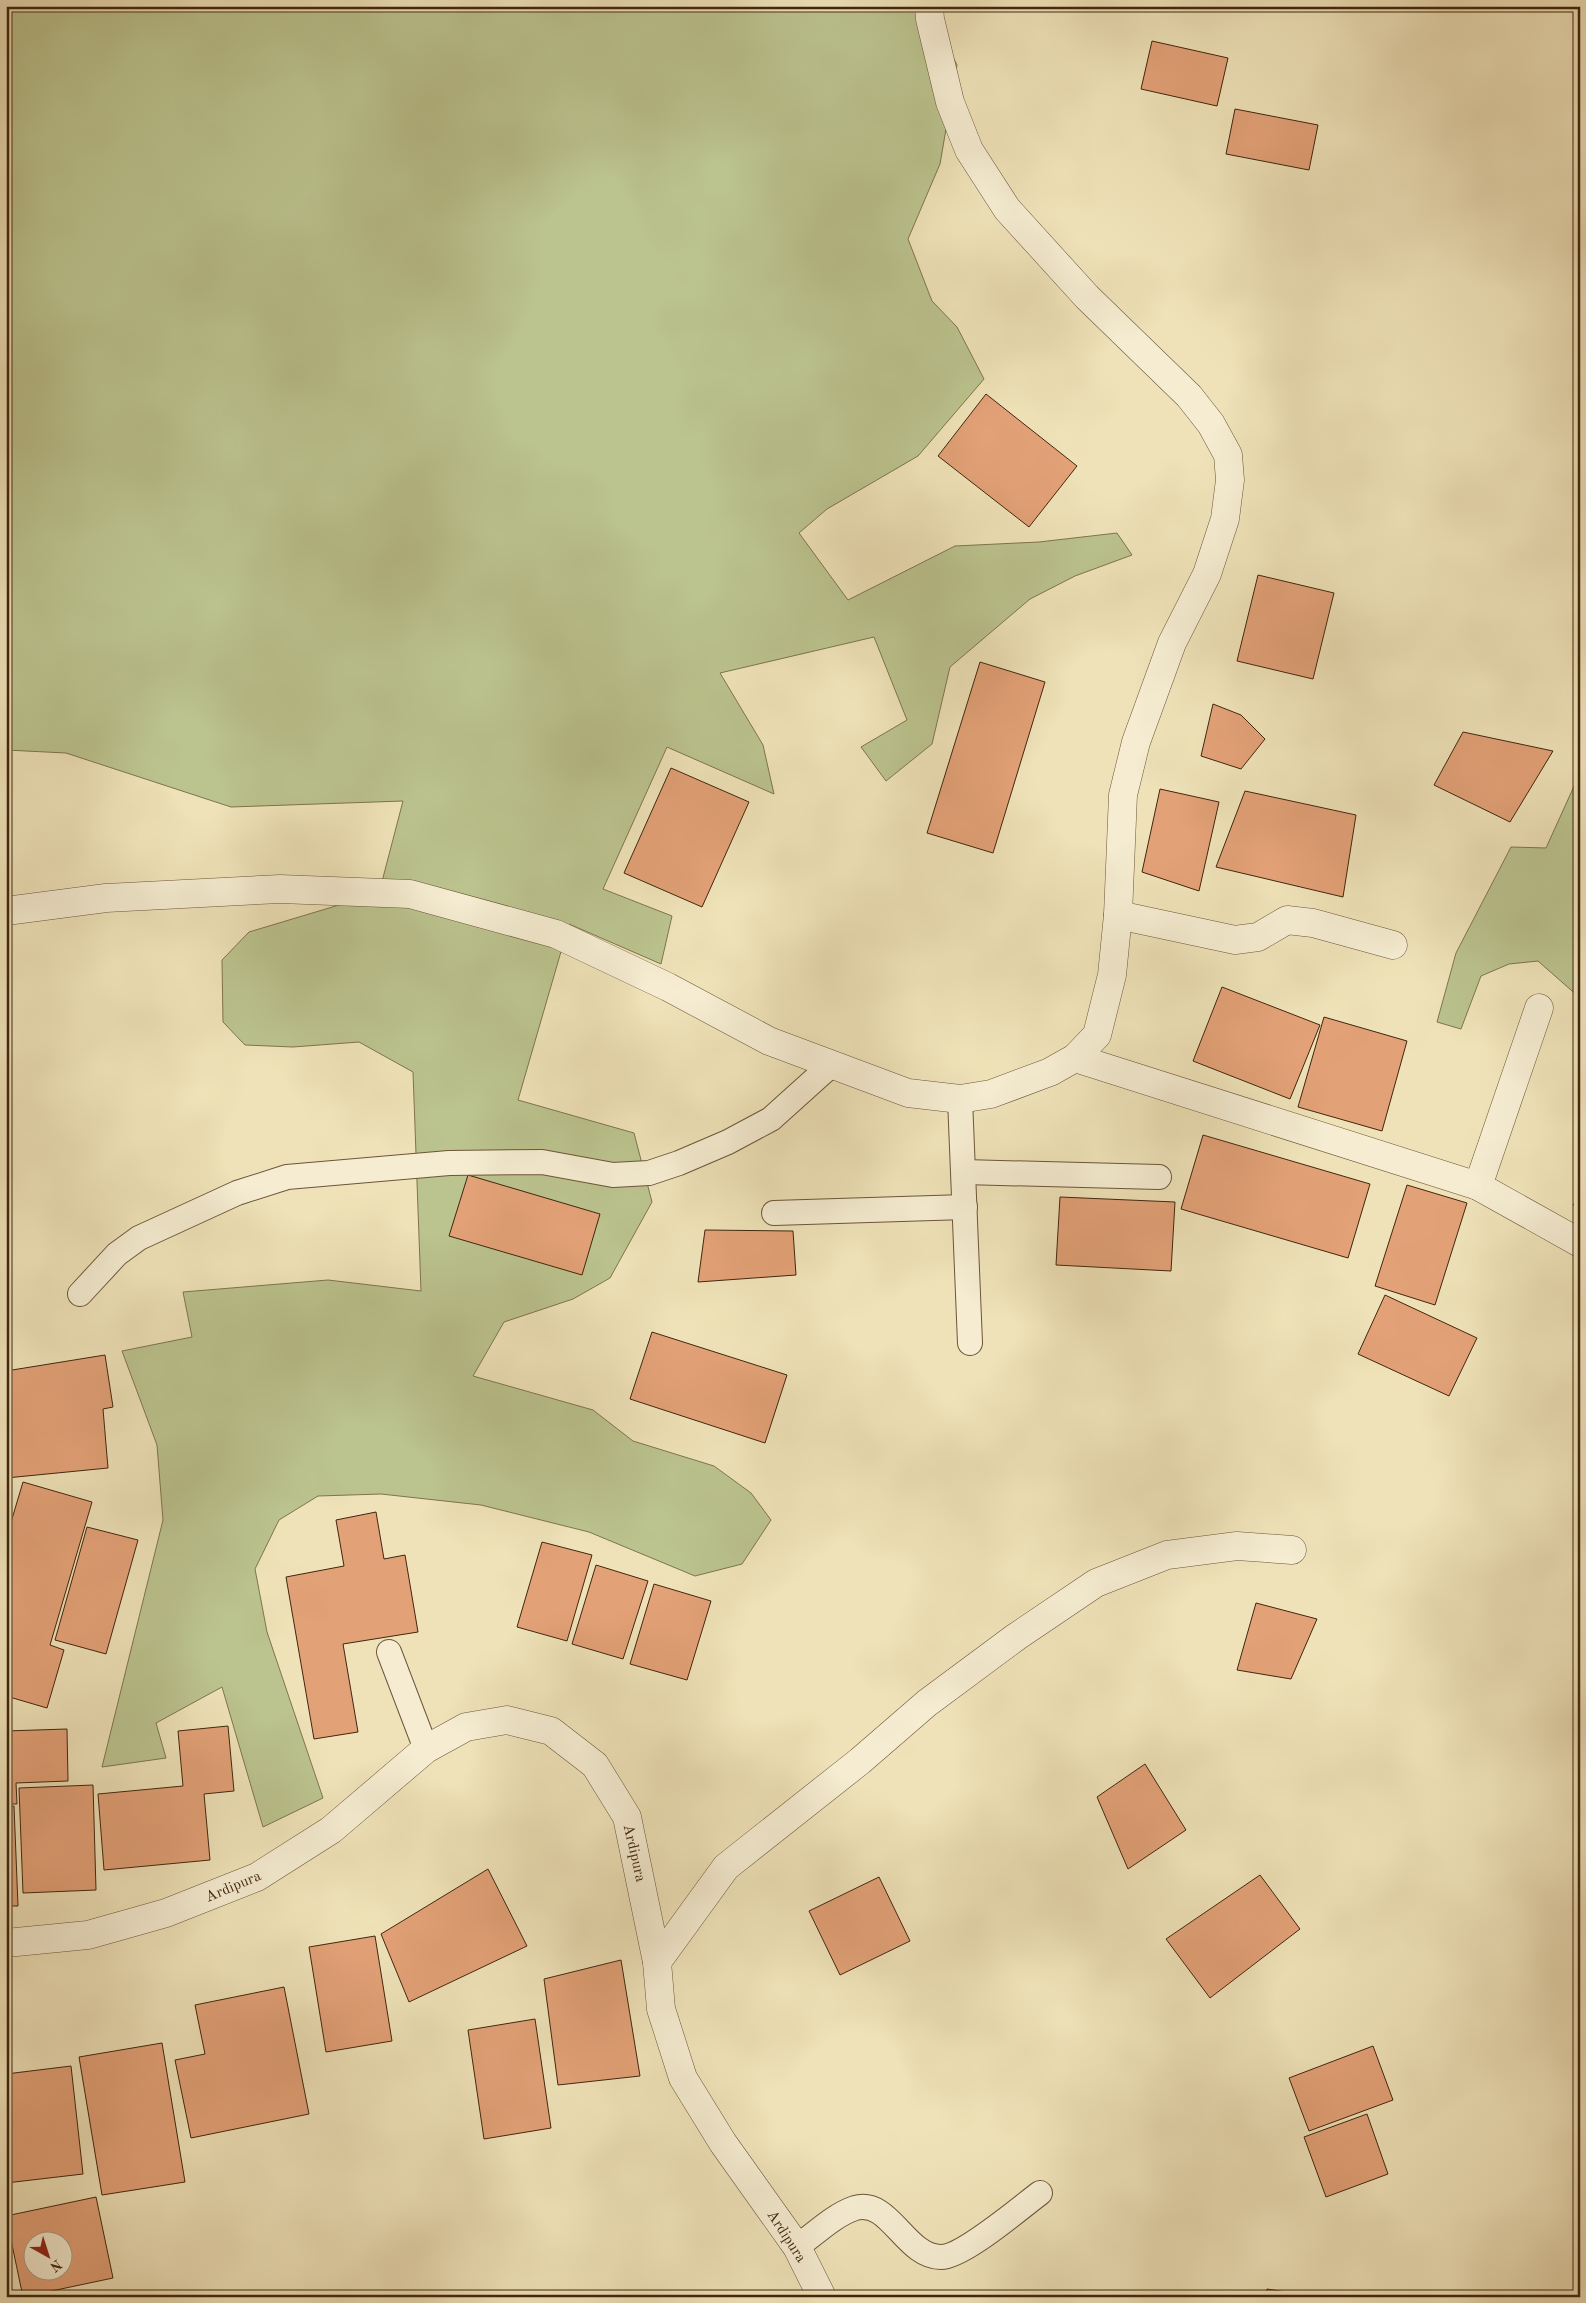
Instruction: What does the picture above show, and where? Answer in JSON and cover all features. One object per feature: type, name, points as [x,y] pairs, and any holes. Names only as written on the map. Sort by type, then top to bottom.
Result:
[{"type":"street","points":[[6,911],[106,898],[280,889],[410,894],[556,934],[668,986],[769,1041],[908,1093],[960,1098],[991,1094],[1050,1072],[1075,1058],[1097,1034],[1112,975],[1118,914],[1123,795],[1136,742],[1172,643],[1207,574],[1225,519],[1230,480],[1228,455],[1211,424],[1189,396],[1087,297],[1007,210],[969,150],[950,102],[928,6]]},
{"type":"street","points":[[1118,914],[1235,940],[1258,937],[1287,920],[1314,923],[1393,945]]},
{"type":"street","points":[[1478,1186],[1539,1008]]},
{"type":"street","points":[[1075,1058],[1478,1186],[1580,1243]]},
{"type":"street","points":[[657,1962],[726,1867],[860,1761],[927,1703],[1016,1637],[1096,1583],[1167,1555],[1237,1546],[1292,1550]]},
{"type":"street","name":"Ardipura","points":[[6,1943],[88,1935],[166,1913],[257,1877],[331,1830],[426,1749],[466,1727],[507,1720],[551,1731],[595,1765],[627,1817],[657,1962],[662,2009],[683,2078],[723,2144],[798,2247],[822,2297]]},
{"type":"lane","points":[[80,1294],[116,1254],[139,1238],[237,1193],[287,1177],[449,1163],[542,1162],[613,1175],[649,1173],[720,1146],[771,1119],[831,1065]]},
{"type":"lane","points":[[960,1098],[970,1343]]},
{"type":"lane","points":[[964,1172],[1159,1177]]},
{"type":"lane","points":[[774,1214],[965,1207]]},
{"type":"lane","points":[[389,1652],[426,1749]]},
{"type":"lane","points":[[798,2247],[837,2218],[856,2208],[873,2209],[887,2218],[914,2247],[928,2255],[942,2257],[956,2253],[973,2243],[1040,2193]]},
{"type":"green space","points":[[6,6],[927,6],[957,65],[940,164],[908,239],[932,301],[957,327],[984,379],[918,456],[827,509],[799,533],[848,600],[955,546],[1039,542],[1117,533],[1132,555],[1075,576],[1030,599],[950,667],[932,744],[886,781],[861,747],[907,720],[874,637],[720,673],[763,745],[774,794],[667,747],[603,889],[672,916],[661,964],[569,924],[518,1100],[634,1133],[652,1202],[610,1278],[573,1299],[504,1322],[473,1376],[593,1410],[633,1441],[714,1466],[751,1493],[771,1520],[742,1564],[695,1576],[589,1532],[481,1505],[381,1494],[318,1496],[279,1520],[255,1569],[267,1632],[323,1798],[263,1827],[222,1687],[156,1723],[166,1758],[102,1767],[163,1520],[157,1445],[122,1351],[192,1337],[183,1292],[328,1280],[421,1291],[413,1072],[359,1042],[293,1047],[245,1045],[223,1022],[222,960],[249,932],[379,893],[403,801],[231,807],[66,753],[6,750]]},
{"type":"green space","points":[[1580,773],[1580,998],[1538,961],[1509,964],[1481,976],[1461,1029],[1437,1022],[1456,953],[1511,847],[1546,848]]},
{"type":"building","points":[[1152,41],[1228,58],[1217,106],[1141,89]]},
{"type":"building","points":[[1235,109],[1318,125],[1309,170],[1226,154]]},
{"type":"building","points":[[986,394],[1077,466],[1029,527],[938,456]]},
{"type":"building","points":[[1258,575],[1334,593],[1313,679],[1237,661]]},
{"type":"building","points":[[980,662],[1045,682],[993,853],[927,833]]},
{"type":"building","points":[[1213,704],[1241,715],[1265,739],[1241,769],[1201,756]]},
{"type":"building","points":[[1463,732],[1553,751],[1510,822],[1434,785]]},
{"type":"building","points":[[671,768],[749,802],[702,907],[624,873]]},
{"type":"building","points":[[1160,789],[1219,802],[1199,891],[1142,872]]},
{"type":"building","points":[[1245,791],[1356,815],[1343,897],[1216,867]]},
{"type":"building","points":[[1222,987],[1320,1025],[1290,1099],[1193,1061]]},
{"type":"building","points":[[1324,1017],[1407,1041],[1382,1131],[1298,1107]]},
{"type":"building","points":[[1203,1135],[1370,1184],[1348,1258],[1181,1209]]},
{"type":"building","points":[[468,1175],[600,1214],[582,1275],[449,1236]]},
{"type":"building","points":[[1407,1185],[1467,1203],[1435,1305],[1375,1286]]},
{"type":"building","points":[[1580,1195],[1580,1208],[1573,1205]]},
{"type":"building","points":[[1060,1197],[1175,1202],[1171,1271],[1056,1265]]},
{"type":"building","points":[[705,1230],[793,1231],[796,1275],[698,1282]]},
{"type":"building","points":[[1385,1295],[1477,1338],[1449,1396],[1358,1354]]},
{"type":"building","points":[[652,1332],[787,1375],[765,1443],[630,1399]]},
{"type":"building","points":[[105,1355],[113,1407],[103,1409],[108,1468],[6,1478],[6,1371]]},
{"type":"building","points":[[23,1482],[92,1502],[50,1645],[64,1650],[47,1708],[6,1696],[6,1539]]},
{"type":"building","points":[[376,1512],[384,1559],[405,1555],[418,1632],[343,1644],[358,1732],[314,1739],[286,1577],[344,1566],[336,1520]]},
{"type":"building","points":[[87,1527],[138,1540],[106,1654],[55,1640]]},
{"type":"building","points":[[542,1542],[592,1555],[567,1641],[517,1627]]},
{"type":"building","points":[[596,1565],[648,1581],[623,1659],[572,1644]]},
{"type":"building","points":[[654,1584],[711,1601],[687,1680],[630,1664]]},
{"type":"building","points":[[1256,1603],[1317,1619],[1291,1679],[1237,1670]]},
{"type":"building","points":[[228,1726],[234,1791],[204,1794],[210,1860],[104,1870],[98,1794],[183,1786],[178,1731]]},
{"type":"building","points":[[67,1729],[68,1781],[16,1783],[17,1804],[6,1804],[6,1731]]},
{"type":"building","points":[[1145,1764],[1186,1830],[1128,1869],[1097,1797]]},
{"type":"building","points":[[93,1785],[96,1890],[23,1893],[19,1788]]},
{"type":"building","points":[[14,1806],[18,1906],[6,1906],[6,1807]]},
{"type":"building","points":[[488,1869],[527,1946],[409,2002],[381,1934]]},
{"type":"building","points":[[1260,1875],[1300,1929],[1210,1998],[1166,1939]]},
{"type":"building","points":[[879,1877],[910,1941],[840,1975],[809,1911]]},
{"type":"building","points":[[375,1936],[392,2041],[326,2052],[309,1947]]},
{"type":"building","points":[[621,1960],[640,2076],[558,2085],[544,1979]]},
{"type":"building","points":[[284,1987],[309,2114],[191,2138],[175,2060],[205,2054],[195,2005]]},
{"type":"building","points":[[535,2019],[551,2128],[484,2139],[468,2030]]},
{"type":"building","points":[[162,2043],[185,2182],[102,2195],[79,2057]]},
{"type":"building","points":[[1373,2046],[1393,2100],[1309,2131],[1289,2078]]},
{"type":"building","points":[[71,2066],[83,2174],[6,2183],[6,2074]]},
{"type":"building","points":[[1367,2114],[1388,2174],[1326,2197],[1304,2137]]},
{"type":"building","points":[[96,2197],[113,2278],[23,2297],[6,2216]]},
{"type":"building","points":[[1267,2289],[1318,2297],[1266,2297]]}]
